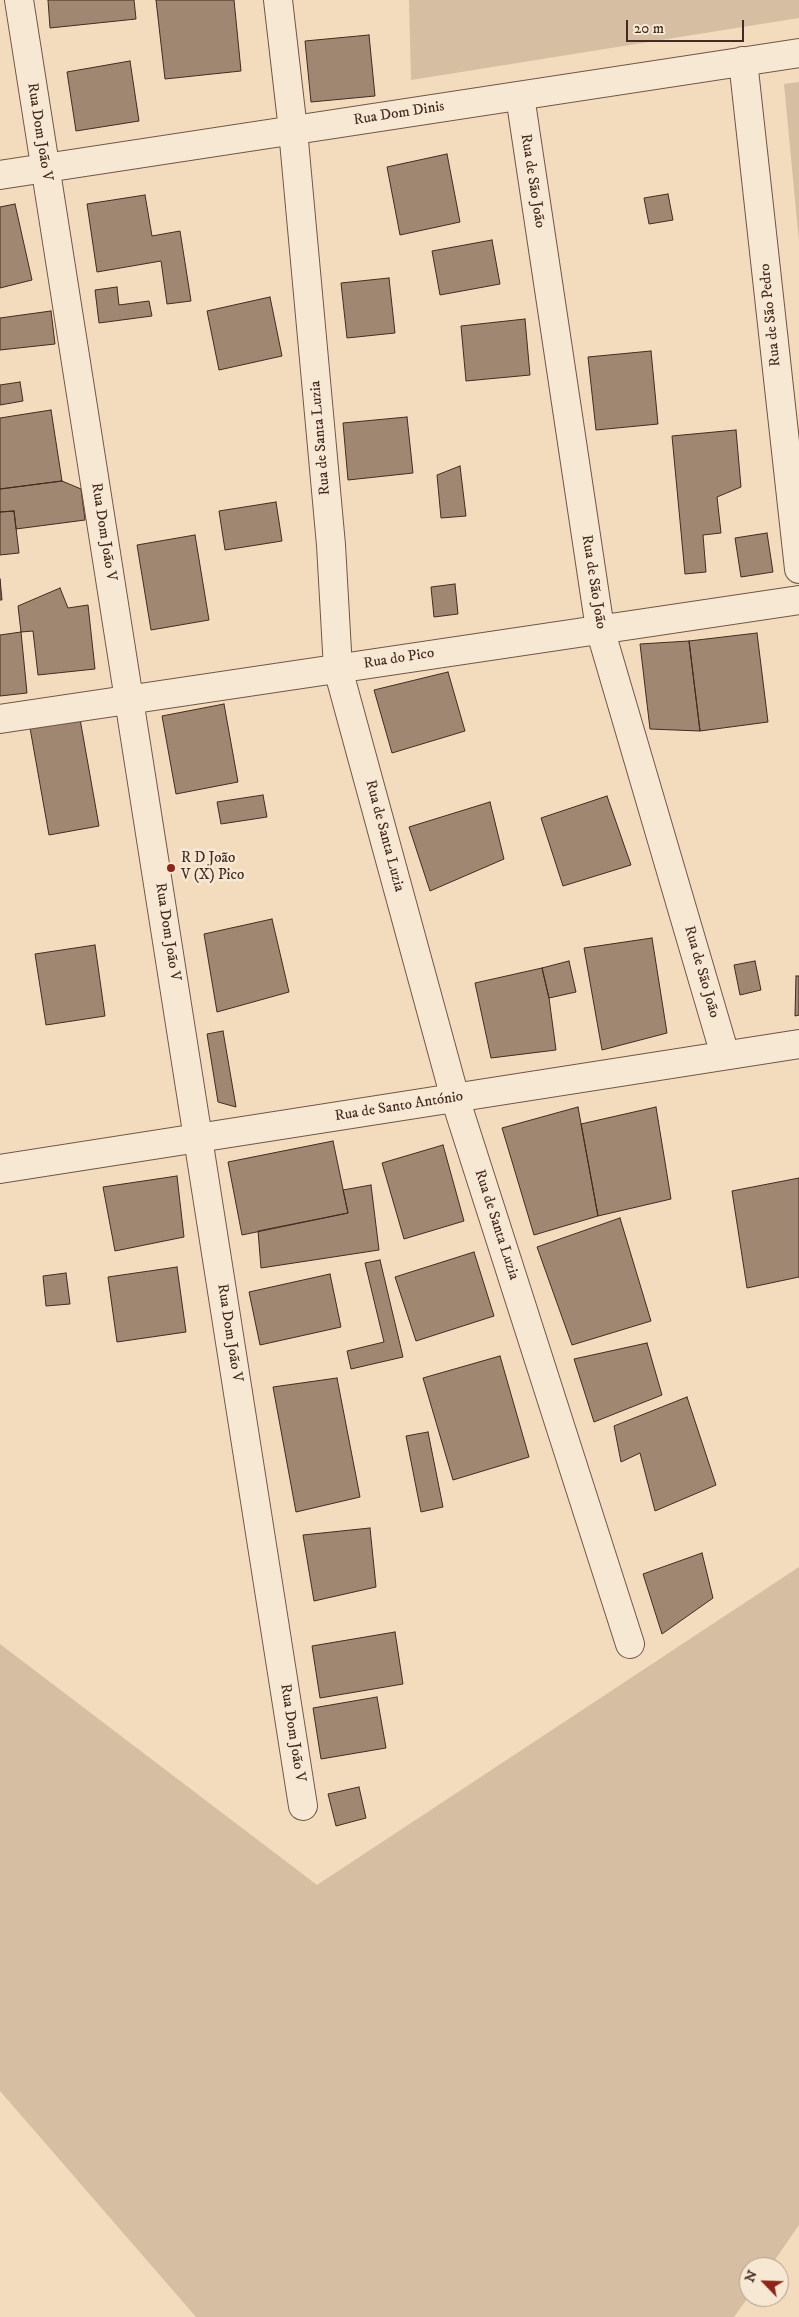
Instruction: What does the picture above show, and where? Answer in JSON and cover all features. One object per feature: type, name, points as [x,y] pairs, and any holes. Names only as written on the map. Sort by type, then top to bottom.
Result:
[{"type":"street","name":"Rua Dom João V","points":[[19,0],[303,1806]]},
{"type":"street","name":"Rua de Santa Luzia","points":[[278,0],[293,130],[331,544],[338,668],[455,1098],[630,1644]]},
{"type":"street","name":"Rua Dom Dinis","points":[[0,175],[799,53]]},
{"type":"street","name":"Rua de São Pedro","points":[[744,61],[799,569]]},
{"type":"street","name":"Rua de São João","points":[[520,96],[600,629],[726,1055]]},
{"type":"street","name":"Rua do Pico","points":[[0,719],[799,600]]},
{"type":"street","name":"Rua de Santo António","points":[[0,1169],[799,1044]]},
{"type":"shaded area","points":[[409,0],[799,0],[799,18],[411,80]]},
{"type":"shaded area","points":[[799,82],[799,242],[784,84]]},
{"type":"shaded area","points":[[799,1567],[799,2225],[777,2257],[739,2257],[739,2307],[741,2307],[734,2317],[196,2317],[0,2091],[0,1644],[317,1885]]},
{"type":"building","points":[[48,0],[134,0],[136,19],[50,28]]},
{"type":"building","points":[[156,0],[234,0],[241,71],[165,79]]},
{"type":"building","points":[[369,35],[375,96],[311,102],[305,41]]},
{"type":"building","points":[[130,61],[139,121],[76,131],[67,72]]},
{"type":"building","points":[[447,154],[460,222],[400,235],[387,167]]},
{"type":"building","points":[[668,194],[673,220],[649,224],[644,198]]},
{"type":"building","points":[[145,195],[152,236],[180,231],[191,301],[167,304],[161,261],[97,272],[87,204]]},
{"type":"building","points":[[15,204],[32,280],[0,288],[0,207]]},
{"type":"building","points":[[492,240],[500,284],[440,295],[432,251]]},
{"type":"building","points":[[389,278],[395,333],[347,338],[341,283]]},
{"type":"building","points":[[117,287],[119,305],[149,301],[152,316],[99,323],[95,290]]},
{"type":"building","points":[[270,297],[282,356],[219,370],[207,311]]},
{"type":"building","points":[[51,311],[55,344],[0,350],[0,318]]},
{"type":"building","points":[[525,319],[530,375],[466,381],[461,326]]},
{"type":"building","points":[[651,351],[658,424],[596,430],[588,357]]},
{"type":"building","points":[[20,382],[23,401],[0,405],[0,385]]},
{"type":"building","points":[[51,410],[62,481],[0,489],[0,418]]},
{"type":"building","points":[[407,417],[413,473],[348,480],[343,423]]},
{"type":"building","points":[[736,430],[741,487],[717,497],[721,533],[703,535],[706,572],[685,574],[672,436]]},
{"type":"building","points":[[460,466],[466,516],[441,518],[437,475]]},
{"type":"building","points":[[62,481],[81,489],[85,520],[16,529],[14,511],[0,512],[0,489]]},
{"type":"building","points":[[276,502],[282,541],[225,550],[219,511]]},
{"type":"building","points":[[14,511],[19,553],[0,555],[0,512]]},
{"type":"building","points":[[767,533],[773,572],[741,577],[735,538]]},
{"type":"building","points":[[195,535],[209,620],[151,630],[137,545]]},
{"type":"building","points":[[0,579],[2,600],[0,600]]},
{"type":"building","points":[[455,584],[458,614],[434,617],[431,587]]},
{"type":"building","points":[[60,588],[68,608],[88,605],[95,669],[38,675],[33,631],[21,632],[18,606]]},
{"type":"building","points":[[21,632],[27,693],[0,696],[0,635]]},
{"type":"building","points":[[757,633],[768,722],[700,731],[689,641]]},
{"type":"building","points":[[689,641],[700,731],[650,729],[640,644]]},
{"type":"building","points":[[448,672],[465,731],[392,753],[374,690]]},
{"type":"building","points":[[224,704],[238,782],[176,794],[162,716]]},
{"type":"building","points":[[80,719],[99,826],[49,835],[30,728]]},
{"type":"building","points":[[263,795],[267,817],[221,824],[217,802]]},
{"type":"building","points":[[607,796],[631,865],[563,886],[541,818]]},
{"type":"building","points":[[490,802],[504,859],[430,891],[409,827]]},
{"type":"building","points":[[272,919],[289,992],[217,1012],[204,934]]},
{"type":"building","points":[[652,938],[667,1033],[602,1050],[584,948]]},
{"type":"building","points":[[95,945],[105,1016],[46,1025],[35,954]]},
{"type":"building","points":[[569,961],[576,992],[549,998],[542,968]]},
{"type":"building","points":[[755,961],[761,990],[740,995],[734,965]]},
{"type":"building","points":[[542,968],[549,998],[556,1050],[491,1058],[475,983]]},
{"type":"building","points":[[796,976],[799,976],[799,1015],[795,1016]]},
{"type":"building","points":[[223,1031],[236,1107],[218,1102],[207,1034]]},
{"type":"building","points":[[578,1107],[598,1216],[534,1235],[502,1128]]},
{"type":"building","points":[[656,1107],[671,1199],[598,1216],[581,1124]]},
{"type":"building","points":[[333,1141],[348,1213],[242,1235],[228,1162]]},
{"type":"building","points":[[443,1145],[464,1221],[404,1239],[382,1163]]},
{"type":"building","points":[[177,1176],[184,1237],[115,1251],[103,1187]]},
{"type":"building","points":[[799,1178],[799,1277],[747,1288],[732,1191]]},
{"type":"building","points":[[371,1185],[379,1250],[261,1268],[258,1231],[348,1213],[343,1190]]},
{"type":"building","points":[[620,1218],[651,1321],[572,1345],[537,1247]]},
{"type":"building","points":[[474,1252],[494,1316],[416,1341],[395,1277]]},
{"type":"building","points":[[380,1260],[403,1357],[351,1369],[347,1351],[384,1342],[365,1263]]},
{"type":"building","points":[[177,1267],[186,1332],[117,1342],[108,1277]]},
{"type":"building","points":[[66,1273],[70,1304],[46,1306],[43,1276]]},
{"type":"building","points":[[330,1274],[341,1327],[260,1345],[249,1292]]},
{"type":"building","points":[[647,1343],[662,1395],[594,1422],[574,1359]]},
{"type":"building","points":[[500,1356],[529,1457],[453,1480],[423,1378]]},
{"type":"building","points":[[337,1378],[360,1497],[296,1512],[273,1387]]},
{"type":"building","points":[[687,1397],[716,1485],[655,1511],[640,1453],[621,1462],[614,1426]]},
{"type":"building","points":[[428,1432],[443,1507],[421,1512],[406,1436]]},
{"type":"building","points":[[370,1528],[376,1587],[314,1601],[303,1535]]},
{"type":"building","points":[[702,1553],[713,1598],[662,1634],[643,1574]]},
{"type":"building","points":[[395,1632],[403,1684],[320,1698],[312,1646]]},
{"type":"building","points":[[377,1697],[386,1748],[321,1759],[313,1708]]},
{"type":"building","points":[[359,1787],[366,1818],[336,1826],[328,1794]]},
{"type":"place","name":"R D João V (X) Pico","points":[[171,868]]}]
